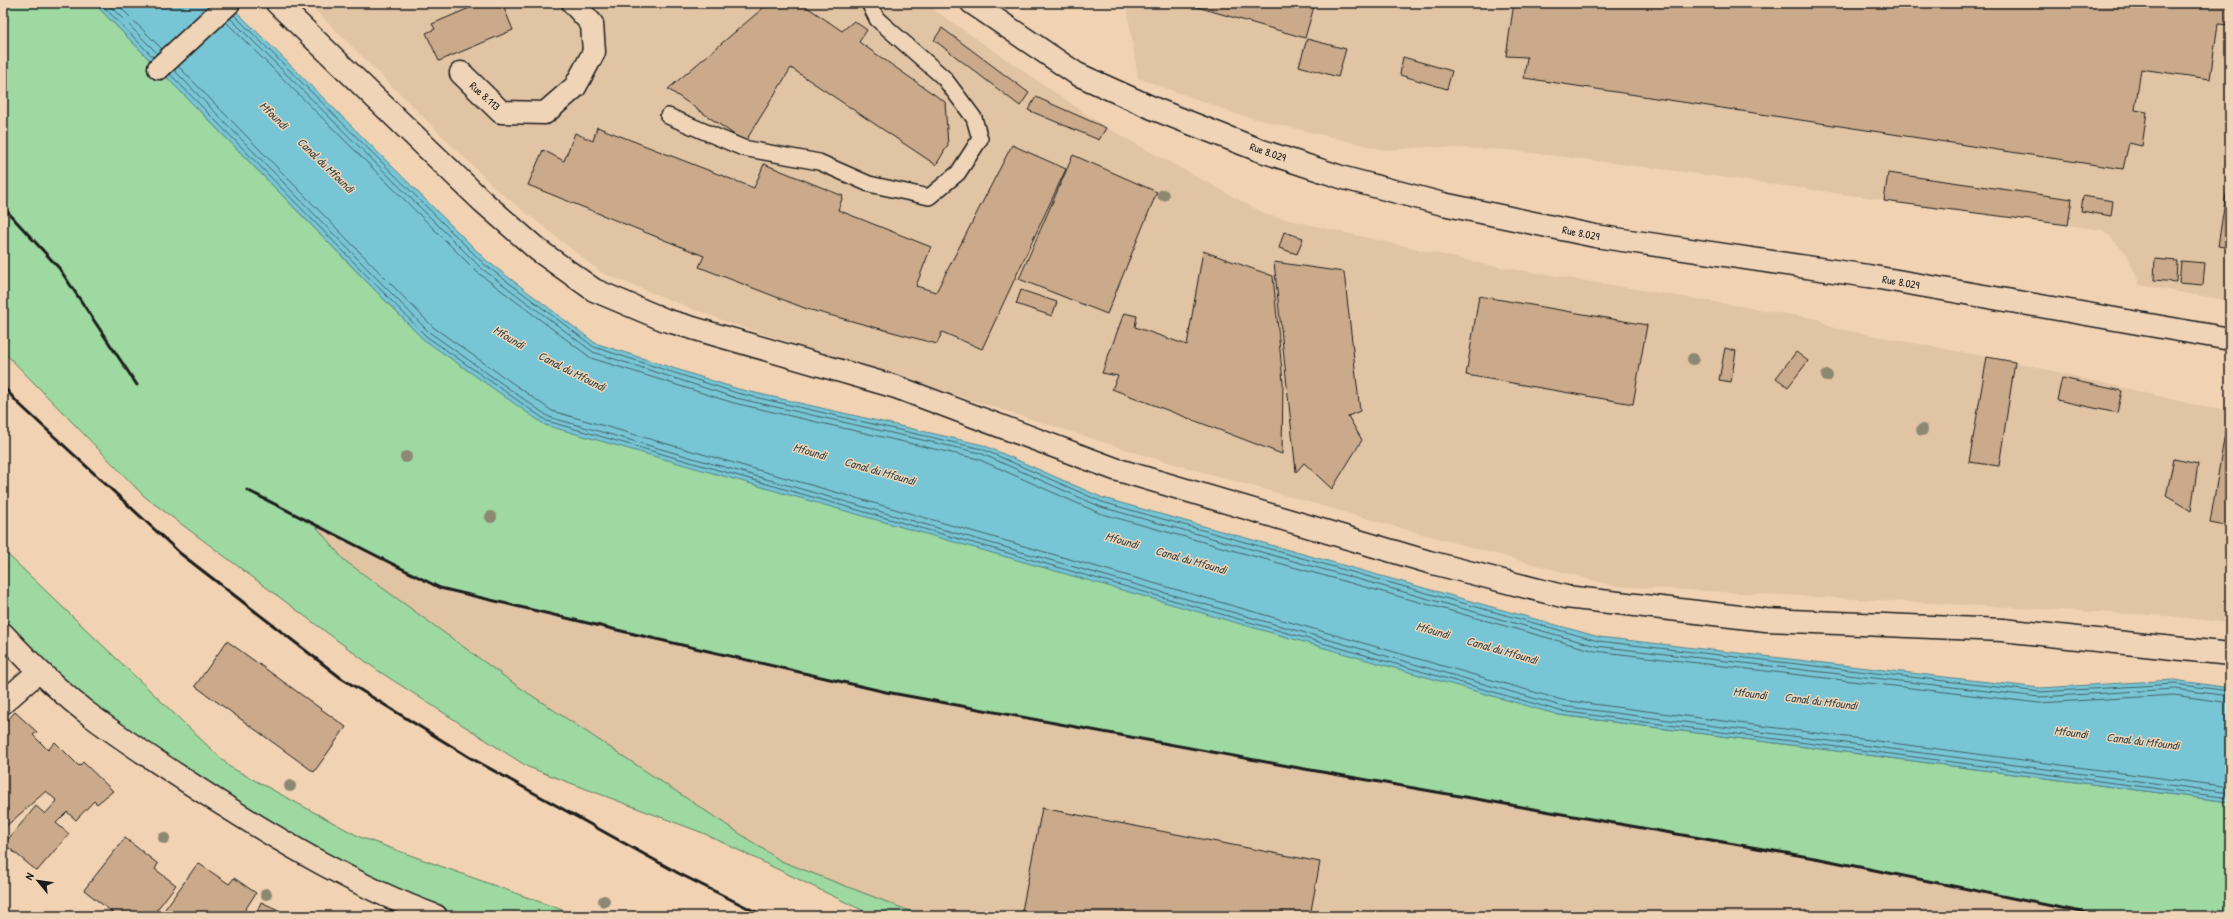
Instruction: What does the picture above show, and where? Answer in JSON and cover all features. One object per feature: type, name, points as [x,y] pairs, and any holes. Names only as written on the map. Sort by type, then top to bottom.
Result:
[{"type":"main road","points":[[277,3],[482,201],[538,250],[594,290],[665,320],[896,387],[1115,469],[1429,562],[1566,597],[1766,620],[2002,630],[2230,654]]},
{"type":"main road","name":"Rue 8.113","points":[[460,73],[501,112],[545,113],[575,87],[594,52],[592,24],[573,3]]},
{"type":"main road","name":"Rue 8.029","points":[[972,3],[1077,74],[1156,110],[1259,150],[1344,178],[1443,204],[1595,236],[1868,276],[2230,339]]},
{"type":"main road","points":[[159,68],[228,4]]},
{"type":"main road","points":[[3,634],[38,672],[93,718],[269,834],[354,880],[436,916]]},
{"type":"main road","points":[[3,703],[38,672]]},
{"type":"lane","points":[[668,116],[743,148],[819,162],[870,184],[929,197],[958,173],[980,139],[974,118],[944,78],[877,19],[869,3]]},
{"type":"shaded area","points":[[308,3],[924,3],[1105,127],[1267,215],[1488,265],[1818,319],[1833,328],[2015,362],[2208,408],[2230,410],[2230,623],[2169,616],[1614,586],[1411,531],[1153,458],[729,323],[602,273],[496,189]]},
{"type":"shaded area","points":[[1126,3],[2230,3],[2230,301],[2140,285],[2127,254],[2103,230],[1684,172],[1509,150],[1430,147],[1385,150],[1239,115],[1138,78]]},
{"type":"shaded area","points":[[315,524],[440,588],[886,692],[1299,768],[1820,859],[2101,916],[923,916],[781,861],[516,685],[344,560]]},
{"type":"green space","points":[[3,3],[94,3],[423,339],[1559,715],[2230,802],[2230,916],[2101,916],[1820,859],[1299,768],[886,692],[440,588],[315,525],[344,560],[516,685],[781,861],[923,916],[874,916],[703,833],[528,767],[377,670],[145,497],[3,351]]},
{"type":"green space","points":[[3,550],[230,767],[360,837],[579,916],[436,916],[195,787],[3,634]]},
{"type":"water","points":[[94,3],[228,3],[487,261],[595,343],[738,389],[983,445],[1103,498],[1599,637],[2040,688],[2174,680],[2230,688],[2230,802],[1559,715],[545,425],[423,339]]},
{"type":"building","points":[[481,3],[502,3],[513,30],[439,61],[426,33],[435,29],[432,24]]},
{"type":"building","points":[[769,3],[801,3],[842,31],[854,21],[867,30],[859,42],[945,102],[948,145],[936,165],[791,68],[745,142],[668,89]]},
{"type":"building","points":[[1183,3],[1315,3],[1305,38]]},
{"type":"building","points":[[1514,3],[2230,3],[2230,25],[2218,24],[2210,79],[2141,69],[2135,110],[2147,112],[2142,146],[2129,143],[2123,169],[1524,78],[1527,57],[1506,56]]},
{"type":"building","points":[[942,28],[1029,93],[1020,106],[934,40]]},
{"type":"building","points":[[1307,39],[1346,49],[1338,77],[1299,66]]},
{"type":"building","points":[[1403,57],[1452,71],[1447,89],[1400,75]]},
{"type":"building","points":[[1036,97],[1106,128],[1099,140],[1028,110]]},
{"type":"building","points":[[597,127],[754,188],[764,164],[843,196],[838,210],[931,247],[916,286],[936,292],[1012,145],[1066,169],[982,349],[942,332],[937,344],[807,309],[699,267],[704,256],[528,185],[543,150],[564,161],[575,133],[593,141]]},
{"type":"building","points":[[1073,155],[1157,192],[1107,314],[1019,279]]},
{"type":"building","points":[[1888,173],[2072,199],[2068,225],[1884,201]]},
{"type":"building","points":[[2226,194],[2230,195],[2230,248],[2218,246]]},
{"type":"building","points":[[2083,196],[2113,201],[2111,216],[2081,211]]},
{"type":"building","points":[[1284,232],[1303,238],[1297,254],[1279,248]]},
{"type":"building","points":[[1203,251],[1273,276],[1283,382],[1282,454],[1112,389],[1118,376],[1102,373],[1124,313],[1137,316],[1135,327],[1187,345]]},
{"type":"building","points":[[2155,259],[2177,261],[2176,282],[2154,280]]},
{"type":"building","points":[[2181,261],[2205,263],[2203,285],[2179,283]]},
{"type":"building","points":[[1274,262],[1344,272],[1360,411],[1348,416],[1362,440],[1332,489],[1304,463],[1296,472]]},
{"type":"building","points":[[1021,290],[1057,302],[1052,316],[1016,304]]},
{"type":"building","points":[[1479,296],[1647,325],[1633,404],[1466,375]]},
{"type":"building","points":[[1725,348],[1736,351],[1731,382],[1719,380]]},
{"type":"building","points":[[1796,352],[1808,361],[1788,387],[1776,378]]},
{"type":"building","points":[[1987,357],[2015,362],[1999,466],[1969,462]]},
{"type":"building","points":[[2062,378],[2122,391],[2117,413],[2057,400]]},
{"type":"building","points":[[2226,427],[2230,428],[2230,527],[2210,523]]},
{"type":"building","points":[[2174,459],[2198,464],[2191,511],[2166,496]]},
{"type":"building","points":[[227,641],[346,727],[314,772],[195,686]]},
{"type":"building","points":[[15,712],[37,732],[33,735],[48,750],[55,742],[79,766],[83,762],[113,791],[97,804],[94,801],[76,820],[67,812],[56,823],[69,834],[37,871],[4,844],[36,806],[45,814],[57,801],[46,791],[3,829],[3,725]]},
{"type":"building","points":[[1042,808],[1320,862],[1310,916],[1021,916]]},
{"type":"building","points":[[125,838],[158,864],[155,869],[176,885],[152,916],[117,916],[84,890]]},
{"type":"building","points":[[198,863],[229,884],[234,878],[256,893],[241,916],[160,916]]},
{"type":"building","points":[[261,902],[292,916],[255,916]]},
{"type":"railway","points":[[3,207],[59,268],[137,385]]},
{"type":"railway","points":[[3,386],[17,402],[181,554],[341,678],[469,757],[678,873],[764,916]]},
{"type":"railway","points":[[247,490],[440,588],[886,692],[1299,768],[1820,859],[2101,916]]},
{"type":"water label","name":"Mfoundi","points":[[274,115]]},
{"type":"water label","name":"Canal du Mfoundi","points":[[326,165]]},
{"type":"water label","name":"Mfoundi","points":[[509,337]]},
{"type":"water label","name":"Canal du Mfoundi","points":[[572,371]]},
{"type":"water label","name":"Mfoundi","points":[[810,451]]},
{"type":"water label","name":"Canal du Mfoundi","points":[[880,471]]},
{"type":"water label","name":"Mfoundi","points":[[1122,540]]},
{"type":"water label","name":"Canal du Mfoundi","points":[[1191,560]]},
{"type":"water label","name":"Mfoundi","points":[[1433,630]]},
{"type":"water label","name":"Canal du Mfoundi","points":[[1502,650]]},
{"type":"water label","name":"Mfoundi","points":[[1750,693]]},
{"type":"water label","name":"Canal du Mfoundi","points":[[1821,701]]},
{"type":"water label","name":"Mfoundi","points":[[2071,732]]},
{"type":"water label","name":"Canal du Mfoundi","points":[[2143,741]]}]
